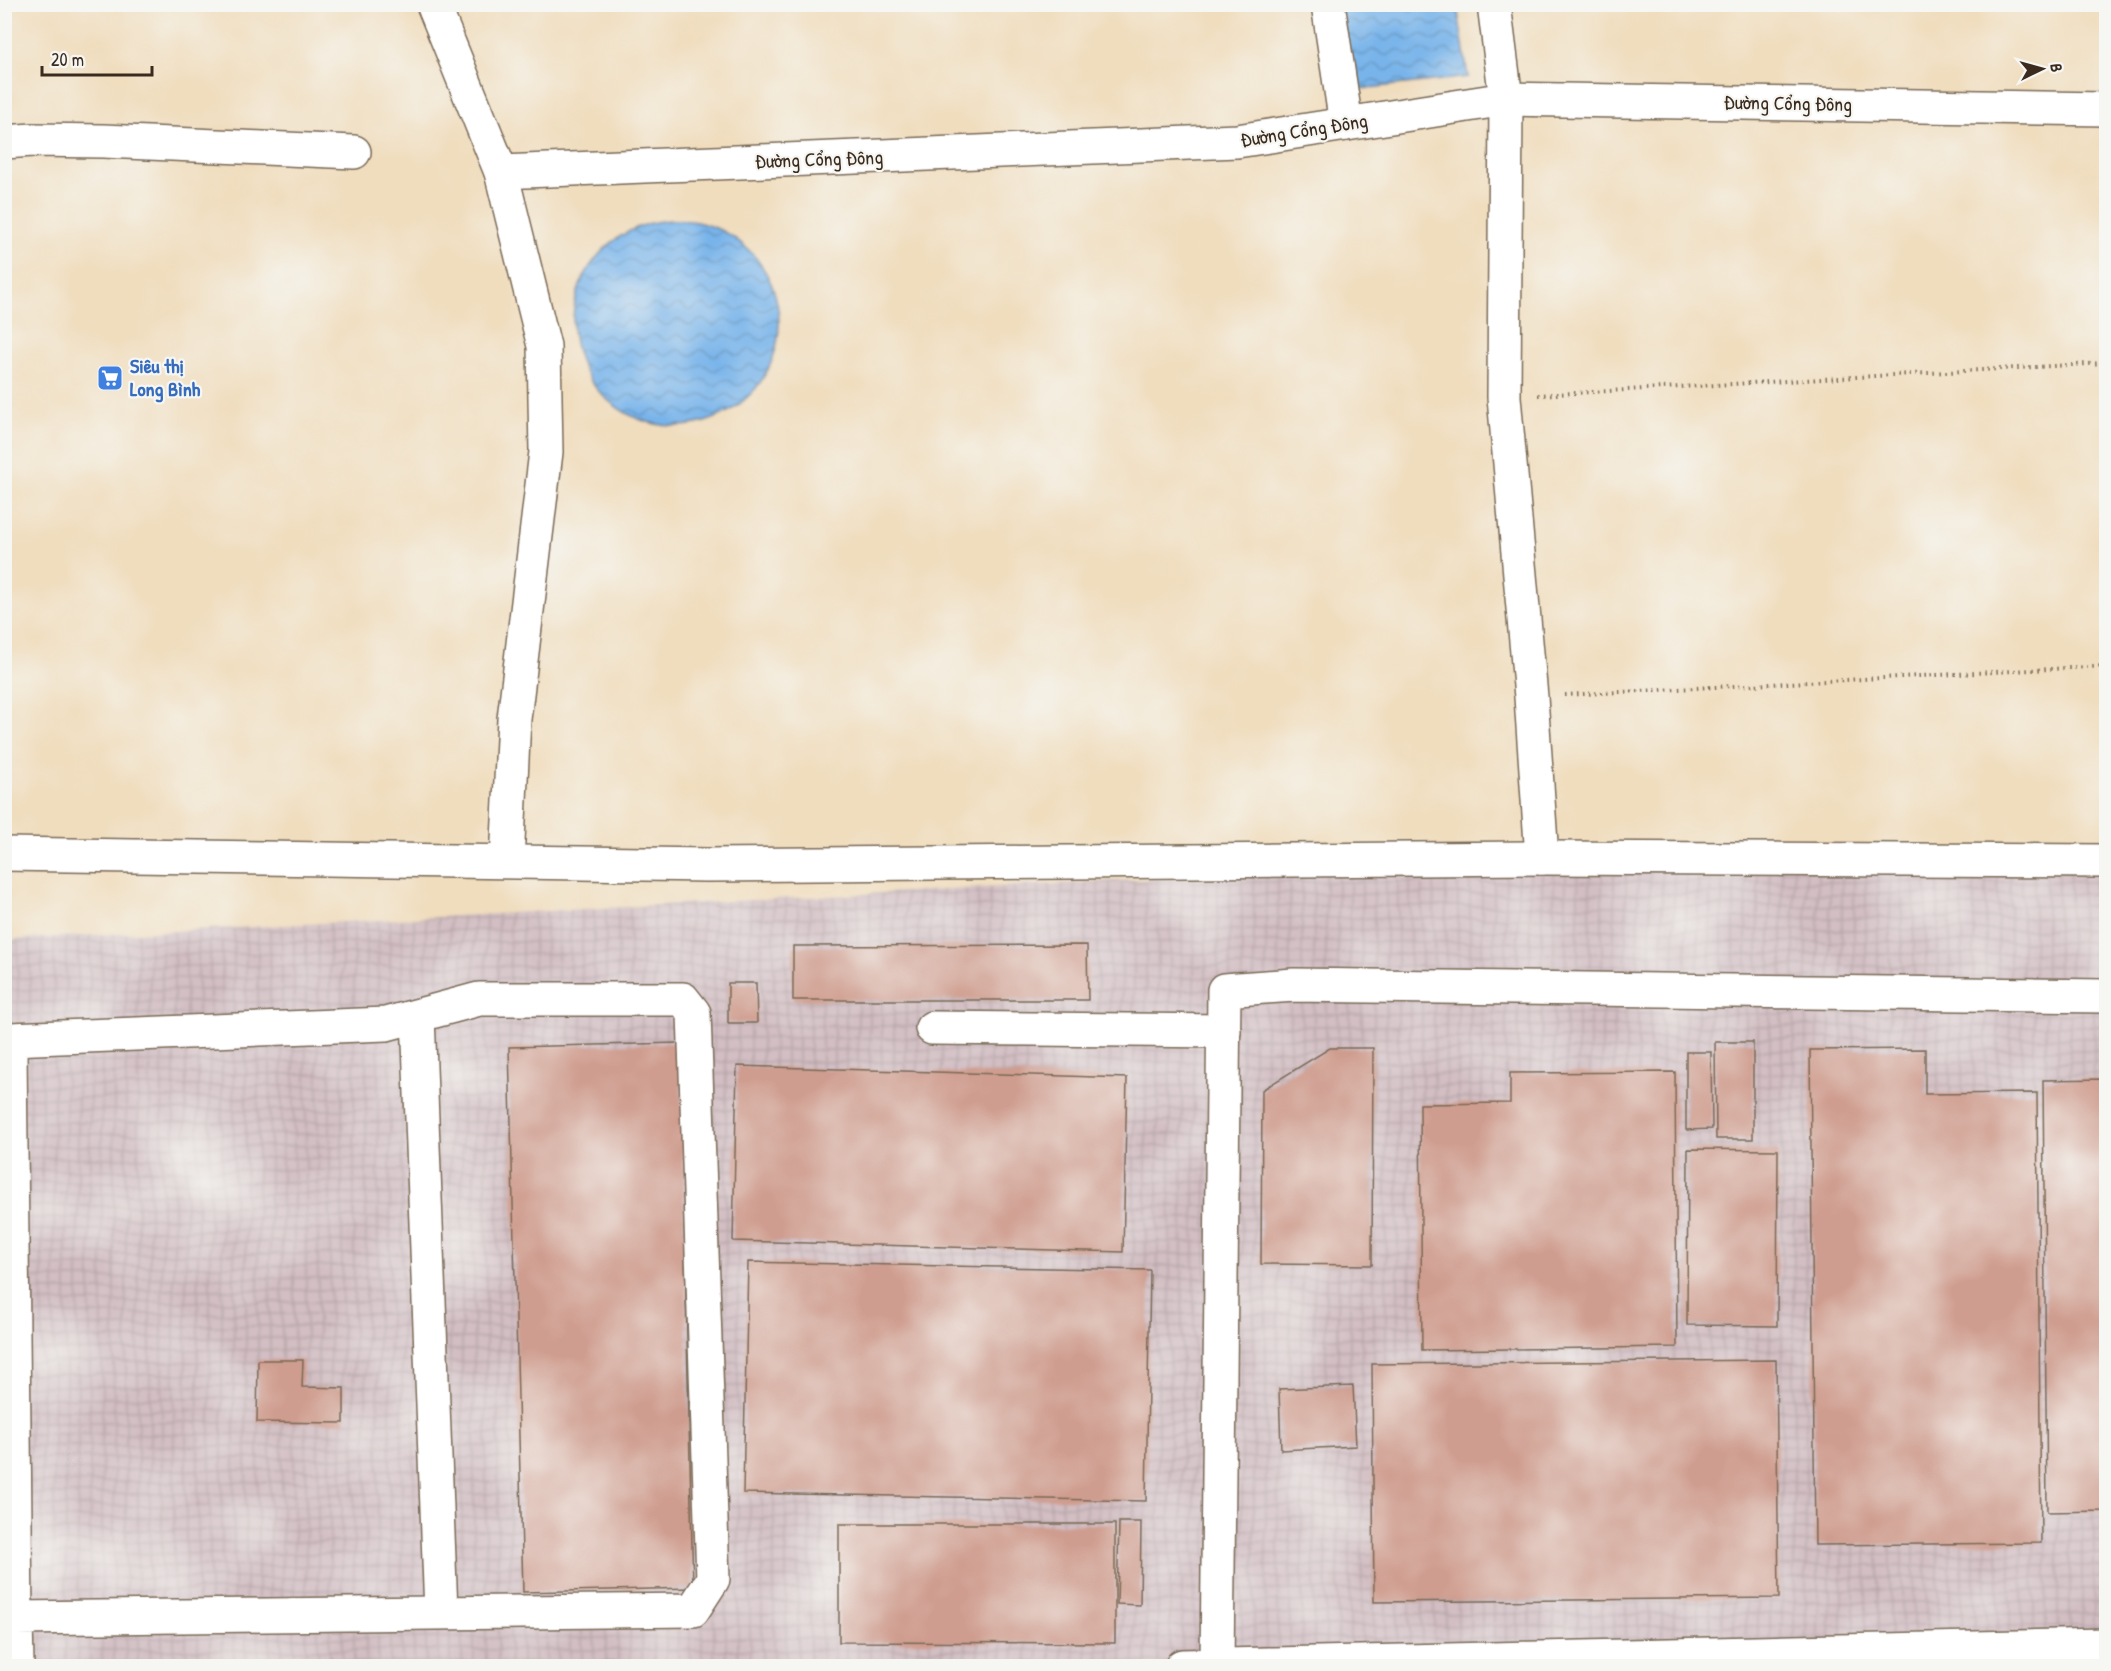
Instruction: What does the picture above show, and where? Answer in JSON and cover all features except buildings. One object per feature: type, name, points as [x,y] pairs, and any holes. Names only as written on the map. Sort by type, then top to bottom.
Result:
[{"type":"street","points":[[433,4],[501,172],[544,346],[546,452],[514,719],[507,861]]},
{"type":"street","points":[[1328,4],[1346,124]]},
{"type":"street","points":[[1494,4],[1506,99],[1504,397],[1531,697],[1542,858]]},
{"type":"street","name":"Đường Cổng Đông","points":[[501,172],[1237,141],[1506,99],[2106,109]]},
{"type":"street","points":[[4,142],[103,141],[354,152]]},
{"type":"street","points":[[4,854],[707,865],[1542,858],[2106,861]]},
{"type":"street","points":[[1217,1666],[1224,990],[1294,985],[2106,996]]},
{"type":"street","points":[[10,1618],[693,1610],[713,1579],[694,1013],[683,999],[479,999],[386,1024],[10,1039],[7,1053],[10,1618],[16,1666]]},
{"type":"street","points":[[418,1016],[441,1612]]},
{"type":"street","points":[[932,1028],[1224,1031]]},
{"type":"street","points":[[1182,1666],[2106,1646]]},
{"type":"path","points":[[1504,397],[2106,363]]},
{"type":"path","points":[[1531,697],[2106,666]]},
{"type":"shaded area","points":[[1542,858],[2106,861],[2106,1666],[5,1666],[5,940]]},
{"type":"water","points":[[1340,5],[1457,5],[1468,77],[1351,90]]},
{"type":"water","points":[[676,220],[706,224],[725,232],[749,250],[767,274],[775,293],[779,323],[775,353],[767,372],[749,396],[725,414],[706,422],[676,426],[646,422],[627,414],[603,396],[585,372],[577,353],[573,323],[577,293],[585,274],[603,250],[627,232],[646,224]]},
{"type":"place","name":"Siêu thị Long Bình","points":[[110,378]]}]
